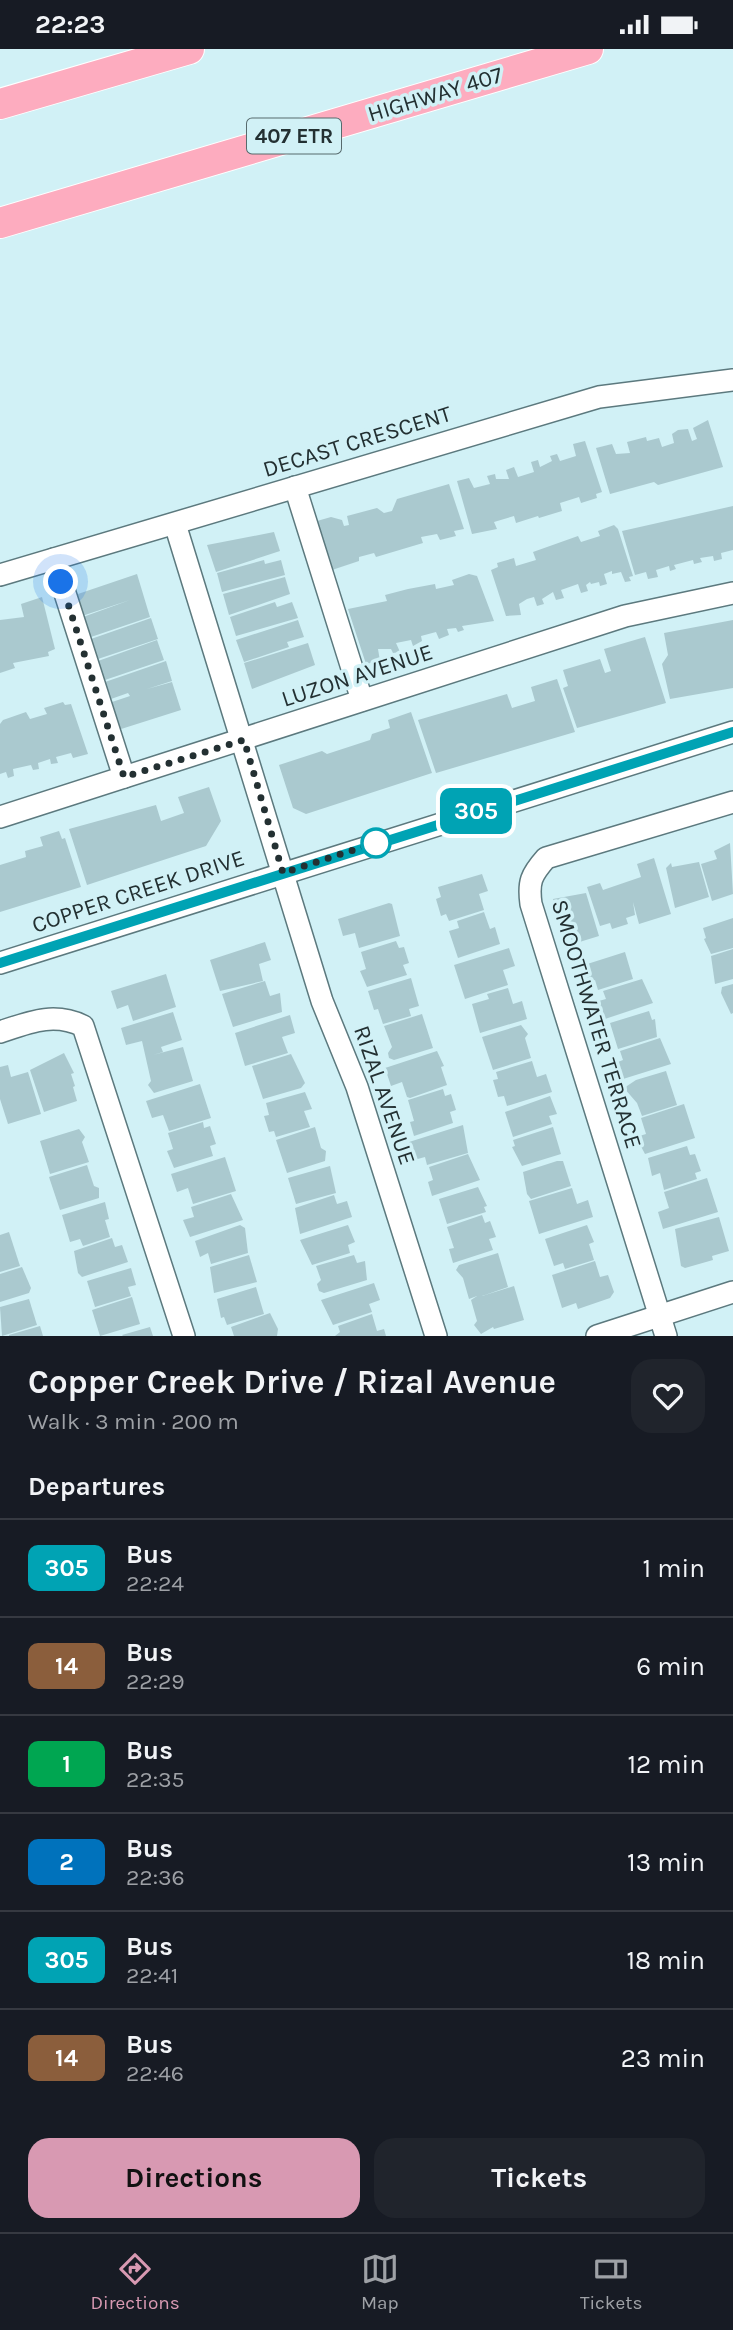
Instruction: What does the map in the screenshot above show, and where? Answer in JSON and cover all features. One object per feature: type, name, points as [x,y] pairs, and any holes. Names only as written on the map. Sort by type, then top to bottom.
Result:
[{"type":"highway","points":[[0,104],[189,49]]},
{"type":"highway","name":"HIGHWAY 407","points":[[0,223],[588,49]]},
{"type":"street","name":"DECAST CRESCENT","points":[[0,575],[598,397],[733,380]]},
{"type":"street","points":[[295,487],[362,700]]},
{"type":"street","name":"RIZAL AVENUE","points":[[175,524],[244,740],[322,1001],[357,1087],[436,1336]]},
{"type":"street","points":[[54,559],[124,777]]},
{"type":"street","name":"LUZON AVENUE","points":[[0,817],[625,616],[733,593]]},
{"type":"street","name":"COPPER CREEK DRIVE","points":[[0,963],[733,732]]},
{"type":"street","name":"SMOOTHWATER TERRACE","points":[[664,1326],[535,917],[528,887],[531,876],[546,858],[733,802]]},
{"type":"street","points":[[0,1032],[40,1019],[65,1017],[83,1026],[184,1336]]},
{"type":"street","points":[[597,1336],[664,1326],[733,1292]]},
{"type":"building","points":[[708,420],[723,467],[658,485],[654,482],[610,494],[596,448],[612,444],[616,454],[630,453],[627,442],[646,437],[647,441],[659,438],[662,447],[674,443],[672,434],[688,429],[692,441],[697,439],[693,428]]},
{"type":"building","points":[[585,441],[602,492],[596,494],[597,498],[581,503],[579,497],[560,503],[562,511],[516,523],[514,516],[494,522],[497,529],[472,534],[457,481],[469,478],[474,488],[490,484],[487,476],[495,474],[496,479],[509,479],[506,470],[514,467],[518,477],[534,472],[531,462],[538,460],[540,467],[552,461],[550,456],[557,454],[560,461],[576,456],[573,444]]},
{"type":"building","points":[[449,484],[464,529],[454,531],[456,536],[440,540],[437,534],[421,537],[423,543],[376,557],[374,553],[359,557],[359,561],[332,570],[317,521],[331,517],[342,520],[344,526],[349,525],[347,516],[377,508],[384,513],[392,511],[397,499]]},
{"type":"building","points":[[733,506],[733,550],[721,553],[722,559],[714,561],[713,556],[700,558],[702,562],[694,564],[693,560],[674,565],[676,569],[670,571],[669,566],[656,570],[658,577],[648,579],[646,572],[635,575],[622,531]]},
{"type":"building","points":[[614,525],[618,529],[633,576],[629,577],[631,581],[625,582],[621,572],[612,574],[612,571],[604,574],[607,584],[600,586],[599,582],[590,582],[586,585],[588,591],[581,593],[578,584],[561,590],[564,598],[556,600],[553,592],[542,599],[544,604],[537,606],[534,597],[527,599],[519,604],[521,615],[506,616],[491,570],[498,567],[497,563],[514,558],[516,566],[536,560],[533,552],[578,536],[581,542],[600,536],[598,531]]},
{"type":"building","points":[[274,532],[280,551],[216,572],[207,545]]},
{"type":"building","points":[[264,560],[265,564],[281,560],[285,575],[222,592],[217,573]]},
{"type":"building","points":[[137,574],[150,617],[91,637],[83,617],[130,600],[82,616],[75,595]]},
{"type":"building","points":[[469,574],[477,576],[494,621],[462,626],[464,630],[458,632],[456,628],[447,629],[449,635],[439,639],[436,632],[421,636],[422,641],[413,646],[411,640],[396,643],[400,652],[378,649],[380,661],[366,664],[348,609],[387,601],[385,595],[408,589],[435,584],[436,589],[454,585],[452,580]]},
{"type":"building","points":[[285,577],[290,594],[229,615],[223,594]]},
{"type":"building","points":[[42,597],[55,649],[48,652],[49,656],[13,663],[15,668],[0,673],[0,620],[24,617],[21,604]]},
{"type":"building","points":[[275,602],[277,607],[292,602],[298,618],[236,636],[230,617]]},
{"type":"building","points":[[151,618],[158,639],[98,659],[91,639]]},
{"type":"building","points":[[298,620],[304,637],[287,642],[289,647],[244,662],[236,640]]},
{"type":"building","points":[[733,620],[733,688],[670,699],[662,664],[668,655],[664,633]]},
{"type":"building","points":[[645,637],[666,703],[577,728],[563,688],[568,686],[563,670],[600,659],[605,673],[611,671],[604,649]]},
{"type":"building","points":[[157,640],[164,660],[105,680],[98,661]]},
{"type":"building","points":[[308,643],[315,665],[252,689],[244,663]]},
{"type":"building","points":[[166,661],[172,681],[147,689],[172,682],[181,710],[118,730],[109,703],[130,696],[128,693],[111,699],[105,682]]},
{"type":"building","points":[[557,679],[575,732],[436,773],[418,720],[507,694],[512,708],[535,701],[531,687]]},
{"type":"building","points":[[63,702],[65,705],[71,704],[88,754],[73,758],[71,753],[56,757],[58,763],[51,764],[50,759],[38,763],[39,769],[33,770],[31,765],[13,769],[14,776],[8,778],[6,772],[0,774],[0,724],[3,720],[26,712],[30,719],[47,714],[44,708]]},
{"type":"building","points":[[411,712],[432,773],[306,814],[293,808],[279,765],[322,751],[327,754],[370,740],[372,734],[390,728],[388,720]]},
{"type":"building","points":[[209,787],[221,821],[206,846],[87,885],[69,829],[156,805],[161,821],[184,813],[178,797]]},
{"type":"building","points":[[59,831],[62,839],[65,838],[81,887],[0,912],[0,865],[26,857],[25,851],[43,846],[40,837]]},
{"type":"building","points":[[730,843],[733,894],[712,901],[701,864],[717,859],[714,851]]},
{"type":"building","points":[[654,858],[671,914],[639,924],[633,902],[635,915],[626,918],[628,924],[612,929],[610,923],[600,926],[587,887],[600,883],[603,890],[641,877],[637,864]]},
{"type":"building","points":[[699,862],[709,897],[675,908],[666,868],[671,863],[672,867]]},
{"type":"building","points":[[482,874],[488,891],[479,894],[484,910],[449,921],[446,914],[441,916],[436,899],[441,897],[438,887]]},
{"type":"building","points":[[586,893],[599,936],[573,944],[566,924],[561,925],[553,899]]},
{"type":"building","points":[[392,904],[400,936],[359,948],[355,933],[343,936],[338,919]]},
{"type":"building","points":[[484,912],[490,929],[495,927],[500,944],[458,958],[449,931],[459,928],[457,921]]},
{"type":"building","points":[[733,918],[733,948],[711,954],[704,939],[703,928]]},
{"type":"building","points":[[396,941],[399,948],[404,947],[409,963],[403,965],[407,975],[367,987],[360,971],[366,969],[361,952]]},
{"type":"building","points":[[265,942],[271,960],[259,964],[263,981],[220,991],[210,960]]},
{"type":"building","points":[[509,948],[515,966],[503,970],[508,985],[465,999],[454,965]]},
{"type":"building","points":[[733,949],[733,979],[715,984],[711,956]]},
{"type":"building","points":[[625,952],[633,979],[598,990],[595,980],[586,983],[581,966]]},
{"type":"building","points":[[166,974],[176,1007],[133,1021],[128,1005],[117,1009],[111,991]]},
{"type":"building","points":[[411,978],[419,1006],[409,1009],[411,1016],[383,1024],[378,1009],[374,1010],[368,991]]},
{"type":"building","points":[[642,979],[653,1003],[602,1020],[595,1002],[606,999],[603,991]]},
{"type":"building","points":[[265,981],[270,996],[280,993],[282,1012],[233,1027],[222,994]]},
{"type":"building","points":[[733,984],[731,1014],[721,993],[722,987]]},
{"type":"building","points":[[508,988],[513,1004],[522,1001],[527,1019],[480,1033],[472,1004],[489,999],[487,994]]},
{"type":"building","points":[[649,1011],[652,1020],[655,1019],[657,1037],[618,1049],[610,1023]]},
{"type":"building","points":[[173,1012],[182,1040],[161,1047],[163,1052],[153,1055],[183,1047],[193,1081],[154,1093],[148,1085],[151,1081],[142,1041],[126,1045],[121,1028]]},
{"type":"building","points":[[422,1014],[433,1048],[394,1060],[389,1058],[388,1053],[392,1047],[384,1026]]},
{"type":"building","points":[[290,1015],[295,1033],[282,1037],[288,1053],[245,1066],[235,1033]]},
{"type":"building","points":[[521,1025],[528,1034],[525,1038],[531,1058],[493,1070],[482,1037]]},
{"type":"building","points":[[660,1038],[671,1064],[623,1079],[618,1062],[623,1060],[620,1051]]},
{"type":"building","points":[[437,1051],[444,1066],[441,1067],[447,1085],[410,1098],[407,1097],[402,1082],[391,1086],[385,1068]]},
{"type":"building","points":[[64,1053],[74,1073],[71,1074],[77,1101],[44,1112],[30,1070]]},
{"type":"building","points":[[291,1054],[305,1083],[301,1088],[263,1099],[252,1066]]},
{"type":"building","points":[[532,1061],[537,1077],[546,1074],[552,1092],[507,1106],[504,1096],[498,1097],[493,1080],[498,1079],[496,1072]]},
{"type":"building","points":[[8,1065],[11,1077],[28,1072],[41,1114],[8,1124],[0,1099],[0,1067]]},
{"type":"building","points":[[666,1071],[677,1105],[642,1116],[637,1103],[624,1088],[636,1080]]},
{"type":"building","points":[[200,1084],[211,1118],[169,1131],[163,1115],[152,1118],[146,1101]]},
{"type":"building","points":[[443,1089],[445,1096],[451,1094],[456,1110],[450,1112],[453,1123],[414,1136],[410,1122],[414,1121],[408,1100]]},
{"type":"building","points":[[305,1092],[312,1109],[304,1111],[310,1127],[276,1137],[274,1131],[269,1132],[264,1116],[269,1115],[266,1103]]},
{"type":"building","points":[[550,1096],[557,1114],[549,1116],[552,1124],[513,1137],[505,1112]]},
{"type":"building","points":[[684,1104],[695,1138],[645,1154],[636,1137],[646,1134],[641,1118]]},
{"type":"building","points":[[203,1122],[204,1128],[210,1126],[216,1144],[210,1146],[213,1156],[174,1168],[167,1151],[173,1149],[168,1133]]},
{"type":"building","points":[[463,1125],[468,1153],[427,1165],[425,1157],[414,1160],[409,1142]]},
{"type":"building","points":[[315,1127],[321,1148],[326,1151],[325,1161],[287,1173],[276,1140]]},
{"type":"building","points":[[553,1127],[561,1154],[522,1166],[512,1147],[515,1146],[513,1140]]},
{"type":"building","points":[[79,1129],[85,1137],[82,1142],[89,1162],[50,1174],[40,1141]]},
{"type":"building","points":[[687,1146],[690,1155],[695,1154],[701,1171],[695,1173],[697,1179],[664,1190],[660,1173],[652,1176],[648,1158]]},
{"type":"building","points":[[468,1154],[480,1180],[432,1196],[428,1182],[433,1180],[429,1167]]},
{"type":"building","points":[[225,1157],[236,1191],[193,1204],[188,1188],[177,1192],[171,1174]]},
{"type":"building","points":[[563,1161],[571,1186],[531,1199],[527,1194],[523,1172]]},
{"type":"building","points":[[87,1165],[94,1186],[99,1188],[99,1198],[60,1210],[49,1177]]},
{"type":"building","points":[[330,1166],[336,1193],[296,1204],[288,1178]]},
{"type":"building","points":[[707,1178],[718,1212],[663,1229],[658,1212],[669,1208],[664,1192]]},
{"type":"building","points":[[478,1187],[487,1206],[484,1207],[486,1212],[447,1224],[439,1199]]},
{"type":"building","points":[[572,1188],[577,1204],[588,1200],[593,1217],[539,1234],[529,1201]]},
{"type":"building","points":[[231,1194],[243,1220],[190,1237],[183,1220],[194,1217],[191,1207]]},
{"type":"building","points":[[334,1195],[337,1204],[347,1201],[352,1217],[300,1234],[295,1208]]},
{"type":"building","points":[[105,1202],[109,1219],[105,1220],[110,1237],[83,1246],[80,1239],[70,1242],[62,1215]]},
{"type":"building","points":[[482,1215],[485,1223],[490,1221],[496,1237],[489,1239],[493,1250],[453,1263],[449,1249],[454,1248],[447,1227]]},
{"type":"building","points":[[719,1217],[729,1251],[712,1256],[713,1260],[685,1268],[681,1266],[675,1229]]},
{"type":"building","points":[[240,1225],[245,1228],[248,1253],[211,1264],[208,1253],[200,1257],[195,1241]]},
{"type":"building","points":[[348,1225],[355,1242],[348,1245],[350,1253],[312,1265],[300,1240]]},
{"type":"building","points":[[587,1225],[594,1242],[589,1244],[594,1260],[565,1269],[563,1263],[554,1266],[545,1239]]},
{"type":"building","points":[[9,1232],[20,1266],[0,1272],[0,1235]]},
{"type":"building","points":[[112,1238],[115,1247],[122,1245],[128,1262],[82,1277],[78,1273],[74,1251]]},
{"type":"building","points":[[498,1253],[508,1287],[482,1296],[514,1286],[524,1320],[494,1329],[493,1327],[481,1334],[474,1325],[477,1321],[471,1300],[477,1296],[469,1299],[463,1278],[456,1270],[459,1265]]},
{"type":"building","points":[[249,1255],[257,1282],[214,1293],[210,1267]]},
{"type":"building","points":[[354,1255],[357,1263],[365,1261],[367,1280],[324,1293],[319,1291],[317,1284],[321,1280],[316,1266]]},
{"type":"building","points":[[595,1261],[600,1277],[608,1275],[614,1292],[610,1298],[578,1309],[576,1303],[562,1308],[552,1275]]},
{"type":"building","points":[[22,1267],[31,1288],[29,1293],[0,1302],[0,1274]]},
{"type":"building","points":[[131,1268],[136,1285],[128,1287],[131,1296],[95,1307],[87,1281]]},
{"type":"building","points":[[374,1283],[380,1300],[369,1304],[372,1312],[333,1325],[321,1300]]},
{"type":"building","points":[[256,1287],[264,1314],[227,1325],[224,1317],[221,1318],[217,1299]]},
{"type":"building","points":[[132,1297],[140,1324],[100,1336],[92,1310]]},
{"type":"building","points":[[29,1299],[37,1325],[2,1336],[0,1307]]},
{"type":"building","points":[[270,1313],[278,1329],[277,1336],[234,1336],[231,1327]]},
{"type":"building","points":[[372,1314],[377,1331],[384,1329],[386,1336],[335,1336],[340,1332],[338,1326]]},
{"type":"building","points":[[40,1326],[43,1336],[9,1336],[9,1335]]},
{"type":"building","points":[[150,1327],[153,1336],[122,1335]]},
{"type":"bus line","name":"305","points":[[0,963],[733,732]]},
{"type":"route","points":[[61,582],[124,777],[244,740],[283,873],[387,839],[376,843]]}]
